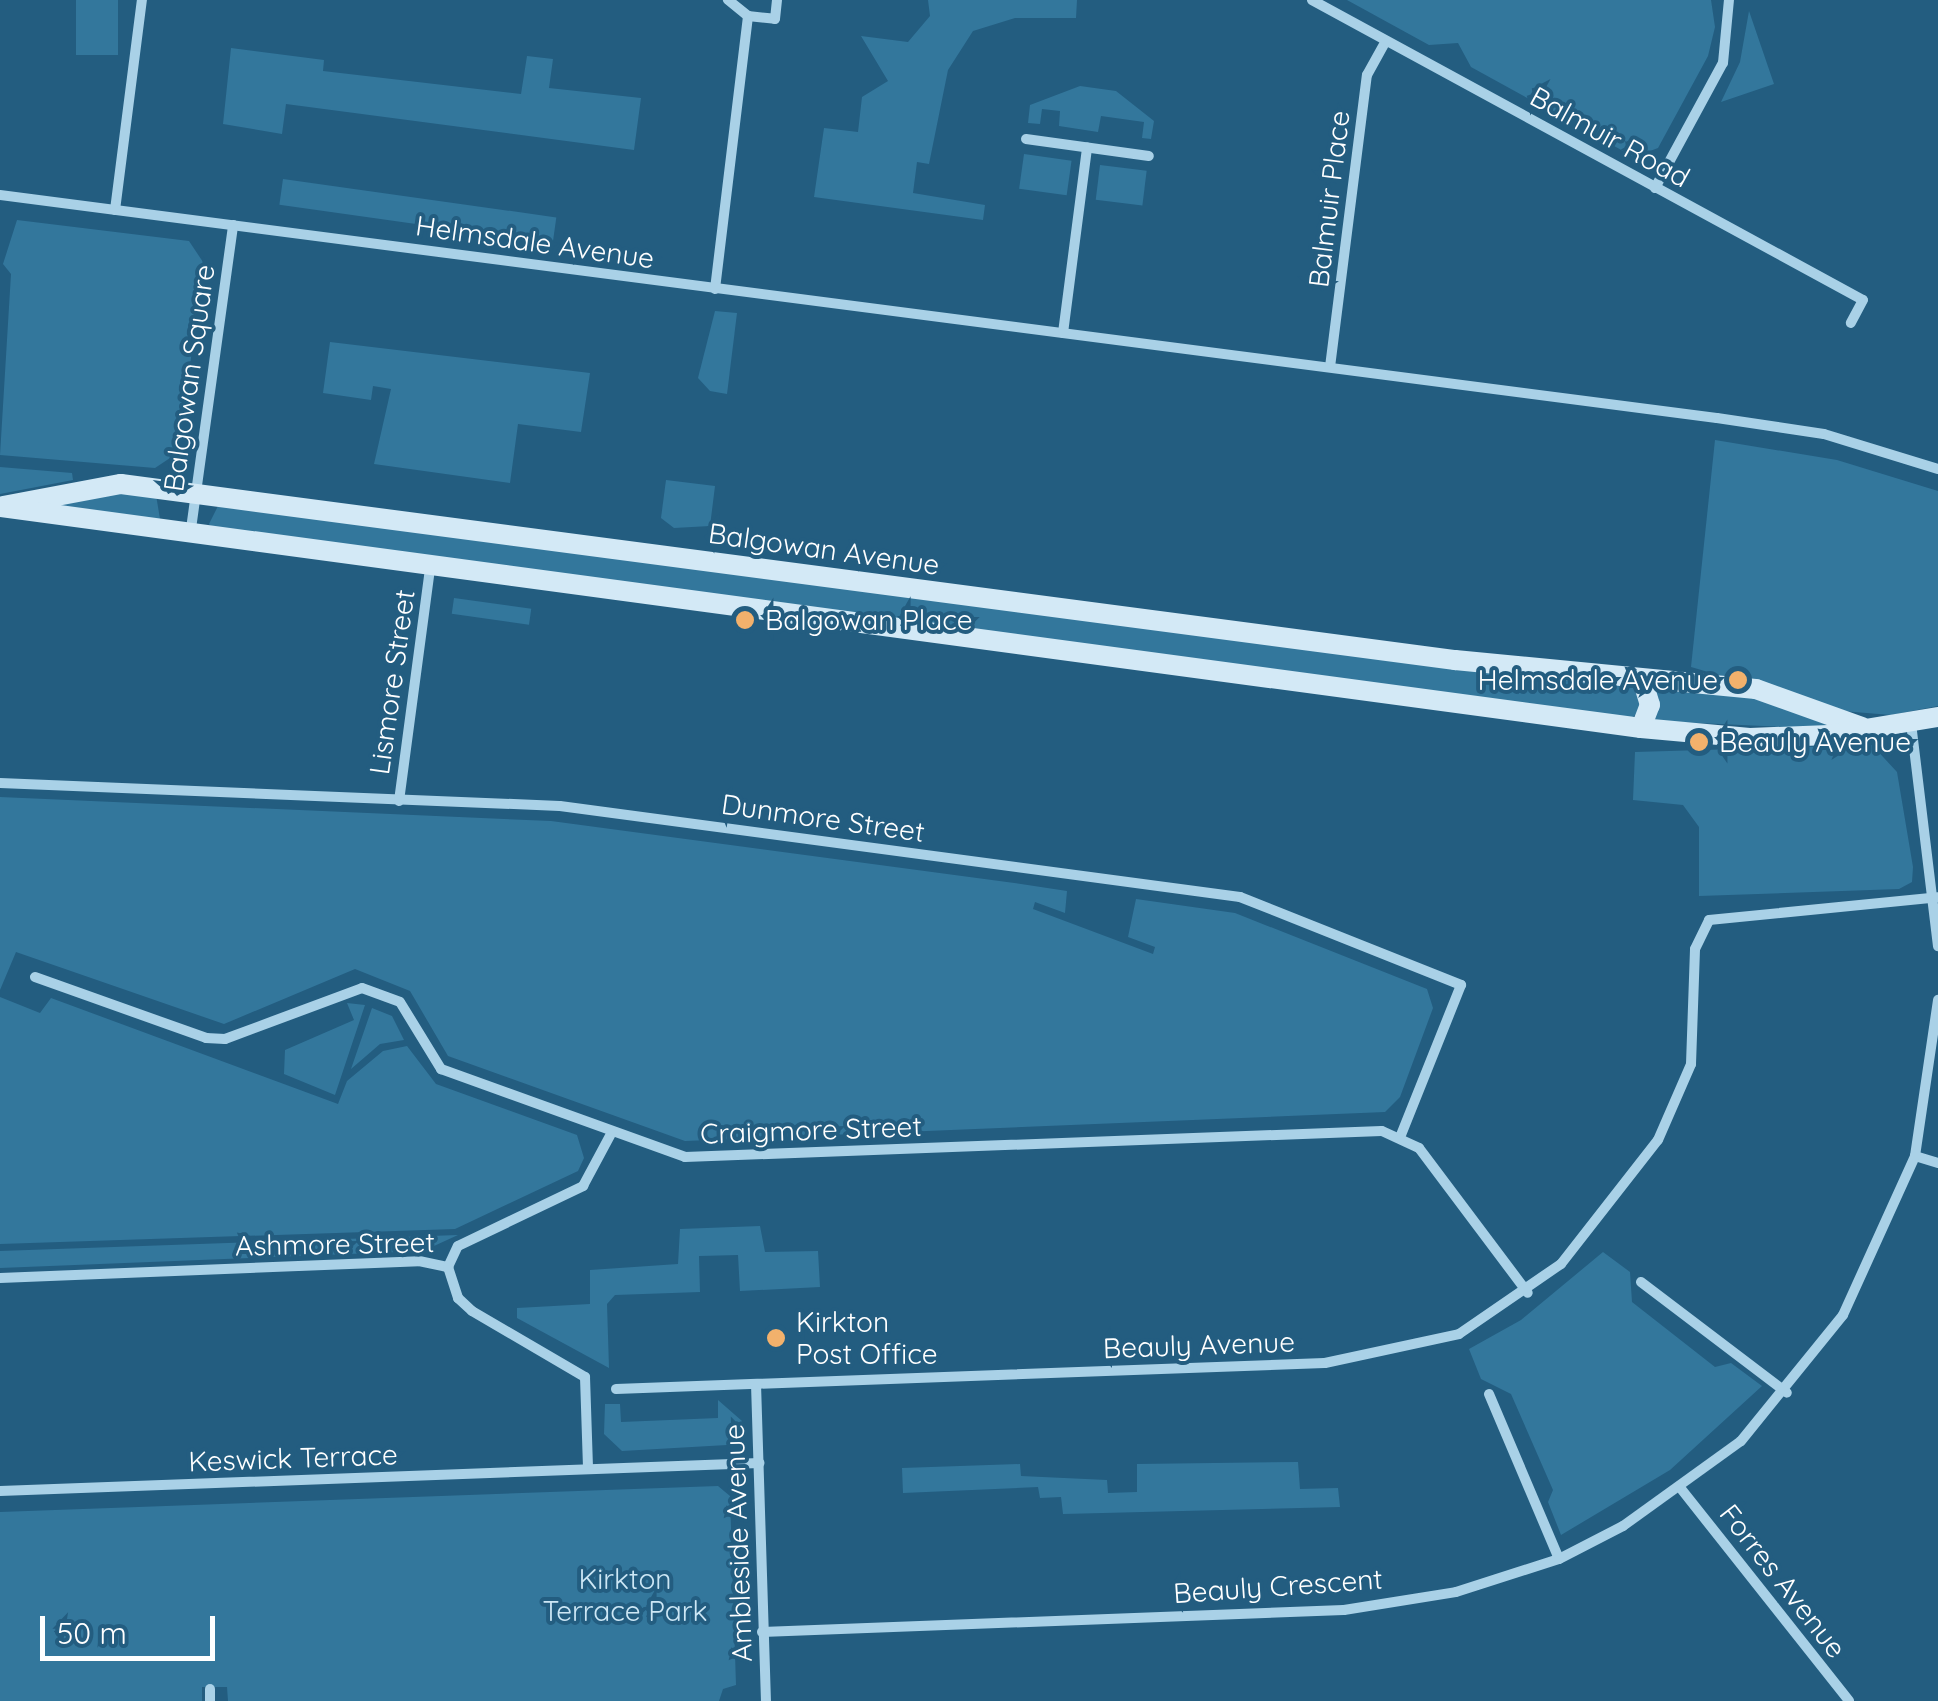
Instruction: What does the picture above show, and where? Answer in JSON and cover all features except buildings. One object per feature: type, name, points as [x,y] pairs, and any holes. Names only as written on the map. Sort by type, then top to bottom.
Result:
[{"type":"street","points":[[115,210],[142,0]]},
{"type":"street","points":[[728,0],[748,16],[774,19],[777,0]]},
{"type":"street","name":"Balmuir Road","points":[[1312,0],[1863,300],[1851,322]]},
{"type":"street","points":[[1655,188],[1723,63],[1728,0]]},
{"type":"street","points":[[716,289],[748,16]]},
{"type":"street","name":"Balmuir Place","points":[[1330,367],[1368,76],[1386,41]]},
{"type":"street","points":[[1026,139],[1149,156]]},
{"type":"street","points":[[1064,333],[1087,148]]},
{"type":"street","name":"Helmsdale Avenue","points":[[0,196],[1824,434],[1938,469]]},
{"type":"street","name":"Balgowan Square","points":[[189,538],[233,225]]},
{"type":"street","name":"Balgowan Avenue","points":[[1864,727],[1756,689],[1643,682],[121,484],[0,507],[189,538],[1641,728],[1750,738],[1864,727],[1911,722],[1938,716]]},
{"type":"street","name":"Lismore Street","points":[[399,800],[430,568]]},
{"type":"street","points":[[1641,728],[1650,705],[1643,682]]},
{"type":"street","points":[[1911,722],[1937,897],[1938,946]]},
{"type":"street","name":"Dunmore Street","points":[[0,783],[560,806],[1240,897],[1461,985],[1401,1135]]},
{"type":"street","name":"Beauly Avenue","points":[[616,1389],[1325,1364],[1458,1334],[1528,1293],[1560,1264],[1658,1140],[1692,1064],[1695,949],[1709,920],[1734,911],[1937,897]]},
{"type":"street","name":"Craigmore Street","points":[[36,978],[206,1038],[224,1039],[362,988],[400,1002],[441,1068],[685,1157],[1401,1135]]},
{"type":"street","name":"Beauly Crescent","points":[[762,1632],[1344,1610],[1456,1592],[1559,1559],[1682,1490],[1787,1393],[1851,1300],[1915,1156],[1938,1000]]},
{"type":"street","name":"Ashmore Street","points":[[0,1278],[419,1261],[448,1267],[458,1246],[584,1186],[612,1132]]},
{"type":"street","points":[[1401,1135],[1528,1293]]},
{"type":"street","points":[[1915,1156],[1938,1163]]},
{"type":"street","points":[[448,1267],[458,1298],[578,1370],[586,1390],[588,1469]]},
{"type":"street","points":[[1640,1282],[1787,1393]]},
{"type":"street","name":"Ambleside Avenue","points":[[756,1384],[766,1701]]},
{"type":"street","points":[[1489,1394],[1559,1559]]},
{"type":"street","name":"Keswick Terrace","points":[[0,1491],[759,1463]]},
{"type":"street","name":"Forres Avenue","points":[[1682,1490],[1849,1701]]},
{"type":"green space","points":[[76,0],[118,0],[118,55],[76,55]]},
{"type":"green space","points":[[928,0],[1077,0],[1076,18],[1015,18],[973,31],[948,70],[929,164],[917,162],[913,193],[985,205],[983,220],[814,197],[824,128],[858,132],[862,97],[888,81],[861,36],[908,42],[930,16]]},
{"type":"green space","points":[[1347,0],[1711,0],[1715,27],[1708,56],[1658,148],[1634,157],[1471,67],[1458,43],[1429,45]]},
{"type":"green space","points":[[1749,11],[1774,84],[1721,102],[1740,62]]},
{"type":"green space","points":[[231,48],[324,60],[323,71],[521,94],[527,56],[553,59],[549,88],[641,98],[634,150],[286,104],[282,134],[223,124]]},
{"type":"green space","points":[[1080,86],[1116,91],[1154,121],[1151,139],[1142,138],[1144,122],[1101,116],[1098,132],[1059,126],[1060,111],[1042,109],[1040,124],[1028,123],[1030,105]]},
{"type":"green space","points":[[1024,154],[1072,161],[1067,195],[1019,189]]},
{"type":"green space","points":[[1100,165],[1147,171],[1142,205],[1096,200]]},
{"type":"green space","points":[[283,179],[556,217],[553,243],[279,205]]},
{"type":"green space","points":[[17,220],[189,241],[203,262],[182,430],[173,456],[155,468],[0,455],[11,274],[3,264]]},
{"type":"green space","points":[[715,311],[737,313],[727,394],[710,391],[698,378]]},
{"type":"green space","points":[[330,342],[590,373],[581,432],[518,424],[510,483],[374,464],[391,389],[373,386],[371,400],[323,393]]},
{"type":"green space","points":[[1715,440],[1837,460],[1938,491],[1938,706],[1891,715],[1842,711],[1691,667]]},
{"type":"green space","points":[[0,467],[72,473],[73,480],[0,494]]},
{"type":"green space","points":[[666,480],[715,486],[710,526],[674,528],[661,518]]},
{"type":"green space","points":[[105,490],[156,495],[160,519],[154,526],[44,505]]},
{"type":"green space","points":[[219,504],[1633,688],[1642,695],[1638,714],[1628,719],[217,534],[209,524]]},
{"type":"green space","points":[[454,598],[531,609],[529,625],[452,614]]},
{"type":"green space","points":[[1655,690],[1750,695],[1830,722],[1829,729],[1653,721]]},
{"type":"green space","points":[[1872,745],[1897,772],[1913,867],[1912,882],[1899,889],[1699,896],[1699,827],[1683,805],[1633,800],[1635,752]]},
{"type":"green space","points":[[0,797],[551,821],[1021,884],[1067,891],[1065,913],[1035,902],[1033,909],[1153,954],[1155,947],[1128,937],[1136,899],[1235,913],[1427,989],[1433,1008],[1400,1097],[1385,1112],[685,1141],[448,1056],[410,991],[355,969],[224,1024],[16,952],[0,990]]},
{"type":"green space","points":[[0,997],[40,1013],[51,998],[338,1104],[347,1081],[383,1051],[407,1046],[436,1084],[577,1135],[584,1158],[578,1171],[455,1229],[0,1244]]},
{"type":"green space","points":[[347,1003],[365,1005],[335,1095],[284,1074],[285,1050],[354,1020]]},
{"type":"green space","points":[[372,1008],[392,1016],[404,1040],[380,1044],[351,1069]]},
{"type":"green space","points":[[760,1226],[765,1252],[818,1251],[820,1287],[740,1291],[738,1255],[699,1256],[700,1292],[615,1295],[607,1304],[609,1368],[517,1318],[517,1308],[590,1304],[590,1270],[678,1264],[680,1229]]},
{"type":"green space","points":[[458,1235],[423,1251],[0,1268],[0,1251]]},
{"type":"green space","points":[[1603,1252],[1630,1272],[1632,1302],[1715,1367],[1731,1363],[1762,1386],[1670,1470],[1561,1535],[1548,1502],[1553,1490],[1511,1394],[1481,1379],[1469,1349],[1521,1320]]},
{"type":"green space","points":[[718,1400],[742,1421],[727,1445],[622,1451],[604,1434],[605,1404],[620,1404],[621,1422],[718,1418]]},
{"type":"green space","points":[[1298,1462],[1300,1489],[1338,1488],[1340,1507],[1063,1514],[1061,1497],[1040,1498],[1038,1487],[903,1493],[902,1468],[1020,1464],[1021,1476],[1107,1480],[1108,1493],[1137,1492],[1137,1464]]},
{"type":"green space","name":"Kirkton Terrace Park","points":[[718,1486],[730,1496],[736,1685],[723,1689],[719,1701],[228,1701],[227,1687],[202,1687],[202,1701],[0,1701],[0,1512]]},
{"type":"place","name":"Balgowan Place","points":[[745,620]]},
{"type":"place","name":"Helmsdale Avenue","points":[[1738,680]]},
{"type":"place","name":"Beauly Avenue","points":[[1699,742]]},
{"type":"place","name":"Kirkton Post Office","points":[[776,1338]]}]
